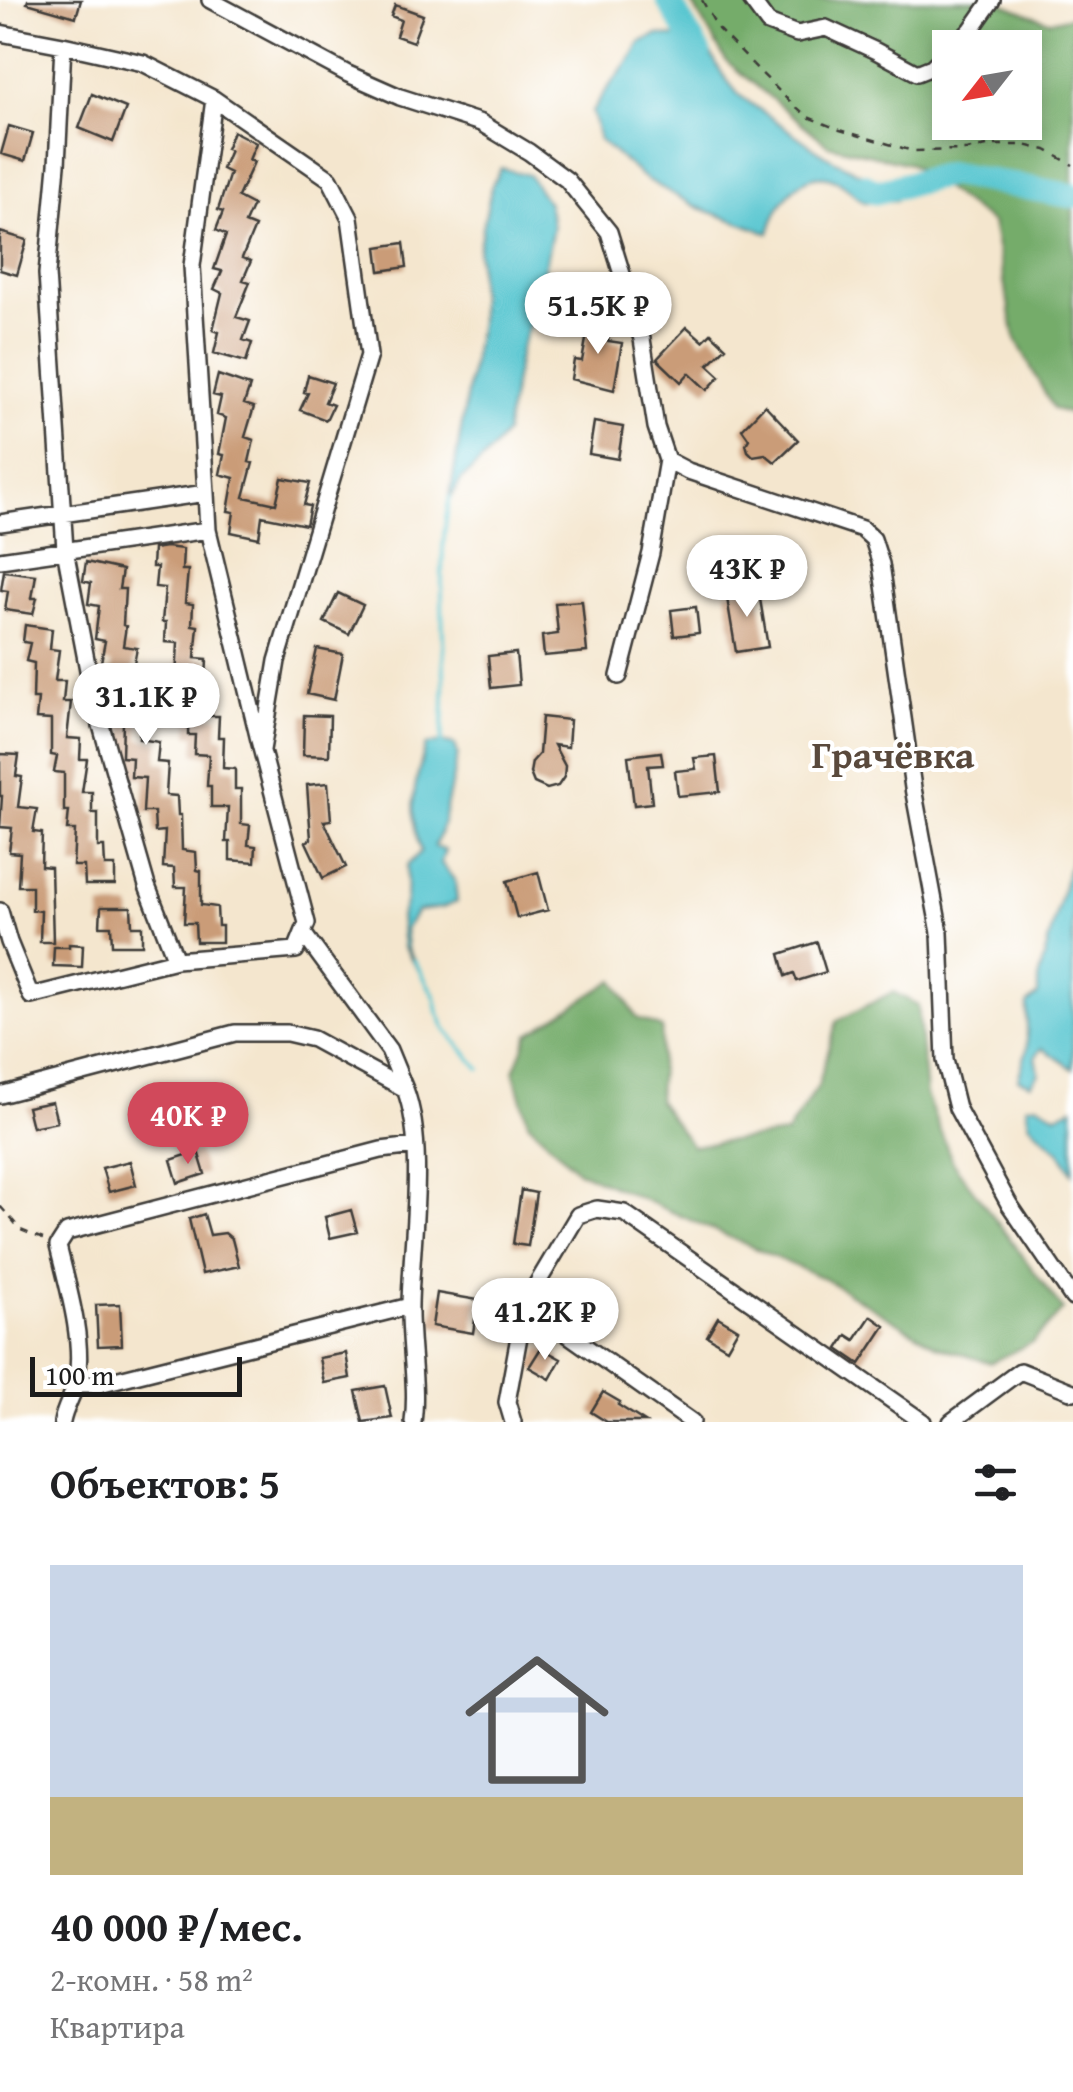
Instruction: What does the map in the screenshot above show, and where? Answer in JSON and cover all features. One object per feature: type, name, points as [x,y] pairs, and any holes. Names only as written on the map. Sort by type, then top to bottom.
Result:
[{"type":"street","points":[[210,0],[400,98],[481,124],[567,180],[609,232],[642,339],[656,427],[667,460],[650,553],[619,676]]},
{"type":"street","points":[[750,0],[768,23],[797,34],[826,28],[916,73],[932,67]]},
{"type":"street","points":[[970,30],[992,0]]},
{"type":"street","points":[[0,33],[142,64],[214,99],[330,180],[350,218],[369,355],[276,661],[262,750]]},
{"type":"street","points":[[63,44],[48,274],[65,550],[94,701],[147,886],[176,960]]},
{"type":"street","points":[[0,911],[31,996],[176,960],[296,950],[308,923],[208,530],[192,266],[214,99]]},
{"type":"street","points":[[667,460],[688,471],[862,529],[873,539],[881,564],[910,771],[940,933],[945,1060],[957,1108],[1009,1204],[1073,1298]]},
{"type":"street","points":[[0,523],[206,493]]},
{"type":"street","points":[[0,560],[208,530]]},
{"type":"street","points":[[303,933],[389,1050],[413,1108],[413,1422]]},
{"type":"street","points":[[0,1095],[235,1033],[287,1033],[313,1039],[405,1089]]},
{"type":"street","points":[[62,1422],[78,1370],[75,1318],[58,1246],[67,1232],[381,1150],[415,1146]]},
{"type":"street","points":[[514,1422],[507,1402],[525,1304],[578,1215],[598,1209],[624,1212],[924,1422]]},
{"type":"street","points":[[525,1304],[692,1422]]},
{"type":"street","points":[[76,1384],[99,1384],[410,1306]]},
{"type":"street","points":[[951,1422],[1020,1370],[1073,1392]]},
{"type":"path","points":[[702,0],[718,29],[808,117],[913,151],[1024,145],[1046,150],[1073,164]]},
{"type":"path","points":[[0,1206],[21,1230],[58,1246]]},
{"type":"green space","points":[[690,0],[994,0],[1050,21],[1073,16],[1073,414],[1053,409],[1015,337],[992,223],[910,164],[828,145],[726,61]]},
{"type":"green space","points":[[614,980],[637,1018],[662,1028],[658,1101],[692,1146],[786,1134],[818,1086],[837,1021],[893,992],[918,1005],[926,1095],[953,1163],[1063,1310],[1033,1342],[990,1363],[937,1346],[825,1279],[578,1171],[528,1122],[514,1071],[529,1034]]},
{"type":"water","points":[[692,20],[739,95],[824,155],[895,187],[896,200],[864,202],[831,178],[808,179],[790,192],[769,233],[699,208],[644,178],[599,140],[592,112],[640,42],[657,35],[674,37]]},
{"type":"water","points":[[501,168],[529,175],[548,203],[553,227],[537,304],[520,350],[505,434],[461,480],[449,502],[479,322],[478,250],[492,185]]},
{"type":"water","points":[[426,745],[455,745],[458,754],[440,835],[434,846],[445,850],[441,863],[455,881],[457,902],[418,911],[405,929],[407,948],[422,975],[403,947],[400,917],[406,901],[407,866],[421,851],[413,811],[418,773]]},
{"type":"water","points":[[1073,851],[1073,1069],[1042,1048],[1036,1056],[1039,1074],[1031,1084],[1018,1079],[1027,1049],[1027,1004],[1038,995],[1038,980]]},
{"type":"water","points":[[1037,1104],[1057,1115],[1073,1107],[1073,1173],[1060,1152],[1029,1123],[1026,1106]]},
{"type":"building","points":[[81,0],[76,17],[27,3]]},
{"type":"building","points":[[395,5],[423,15],[413,42],[396,36],[401,20],[391,16]]},
{"type":"building","points":[[92,94],[126,108],[113,142],[79,128]]},
{"type":"building","points":[[9,126],[33,133],[25,161],[1,154]]},
{"type":"building","points":[[233,131],[256,143],[249,160],[254,162],[238,197],[253,205],[245,223],[255,227],[242,258],[251,261],[243,280],[250,282],[236,317],[250,321],[243,340],[252,343],[246,362],[214,353],[219,332],[213,330],[222,293],[214,289],[222,271],[214,269],[226,235],[216,230],[230,173],[222,169]]},
{"type":"building","points":[[0,232],[27,240],[17,275],[0,270]]},
{"type":"building","points":[[404,243],[407,267],[380,271],[377,247]]},
{"type":"building","points":[[582,284],[601,287],[597,314],[578,312]]},
{"type":"building","points":[[590,318],[611,321],[608,341],[622,343],[614,390],[571,379],[574,360],[582,361]]},
{"type":"building","points":[[687,327],[703,341],[711,333],[726,347],[708,365],[720,376],[707,390],[689,373],[681,382],[657,359]]},
{"type":"building","points":[[218,375],[250,386],[244,404],[254,407],[245,437],[254,440],[249,462],[253,463],[244,497],[276,504],[282,478],[310,483],[304,505],[310,506],[306,525],[262,516],[259,538],[231,532],[234,512],[228,511],[234,478],[220,474],[224,455],[219,454],[226,418],[217,415],[221,397],[213,395]]},
{"type":"building","points":[[308,375],[333,383],[325,402],[333,405],[326,420],[300,410],[308,393],[304,392]]},
{"type":"building","points":[[765,405],[798,440],[775,462],[765,454],[753,456],[748,451],[749,439],[742,429]]},
{"type":"building","points":[[594,422],[623,427],[618,459],[589,454]]},
{"type":"building","points":[[153,549],[183,549],[182,570],[188,570],[185,603],[193,604],[192,625],[198,626],[195,658],[207,659],[206,681],[212,681],[208,716],[219,716],[218,737],[224,737],[223,768],[235,769],[235,789],[241,789],[241,824],[250,825],[248,845],[256,846],[255,862],[230,860],[230,842],[226,842],[228,807],[211,807],[211,786],[207,786],[209,755],[194,754],[195,735],[188,735],[189,698],[178,697],[178,643],[165,642],[165,588],[155,587],[157,567],[152,567]]},
{"type":"building","points":[[86,562],[122,570],[119,589],[125,589],[126,626],[123,646],[137,648],[130,684],[138,684],[139,739],[159,742],[157,762],[168,763],[166,795],[177,796],[182,850],[196,852],[197,870],[201,871],[201,905],[217,907],[222,942],[196,942],[195,923],[184,923],[186,887],[175,887],[174,868],[163,867],[165,831],[155,832],[154,812],[143,812],[145,778],[131,777],[132,758],[122,757],[123,721],[113,720],[112,664],[101,662],[105,641],[95,639],[99,606],[88,604],[91,583],[83,581]]},
{"type":"building","points":[[4,571],[36,575],[33,614],[5,610],[8,591],[1,590]]},
{"type":"building","points":[[758,587],[768,647],[736,652],[726,592]]},
{"type":"building","points":[[338,593],[363,605],[349,634],[324,622]]},
{"type":"building","points":[[582,601],[587,652],[544,656],[542,636],[558,634],[555,603]]},
{"type":"building","points":[[696,607],[699,633],[674,636],[671,610]]},
{"type":"building","points":[[25,625],[52,629],[50,649],[59,650],[55,681],[65,681],[63,702],[71,702],[67,738],[81,739],[80,759],[87,759],[82,792],[92,792],[92,813],[98,813],[98,847],[104,847],[105,866],[115,866],[115,885],[85,885],[84,866],[73,866],[75,830],[67,830],[64,773],[54,772],[57,756],[51,755],[51,720],[36,719],[34,663],[26,661],[30,643],[23,642]]},
{"type":"building","points":[[317,649],[343,654],[334,700],[307,694]]},
{"type":"building","points":[[516,653],[519,685],[491,688],[488,656]]},
{"type":"building","points":[[304,715],[330,716],[329,756],[303,755]]},
{"type":"building","points":[[542,717],[570,720],[568,747],[554,745],[565,766],[564,777],[558,786],[547,789],[534,783],[530,773],[539,754]]},
{"type":"building","points":[[661,752],[663,765],[648,766],[652,803],[634,805],[628,756]]},
{"type":"building","points":[[0,754],[19,755],[16,776],[22,777],[18,807],[37,809],[33,832],[42,833],[41,866],[51,867],[53,942],[40,942],[41,911],[32,910],[32,886],[18,886],[20,853],[9,852],[12,828],[0,827]]},
{"type":"building","points":[[716,756],[720,792],[678,796],[675,771],[696,769],[694,758]]},
{"type":"building","points":[[328,783],[331,820],[324,821],[346,867],[323,878],[306,842],[311,839],[307,785]]},
{"type":"building","points":[[538,872],[548,910],[517,918],[507,881]]},
{"type":"building","points":[[101,907],[131,907],[132,926],[142,926],[142,945],[112,945],[111,926],[100,926]]},
{"type":"building","points":[[817,942],[826,972],[797,981],[794,973],[786,976],[780,954]]},
{"type":"building","points":[[83,945],[82,967],[53,966],[54,947]]},
{"type":"building","points":[[52,1102],[57,1122],[32,1127],[27,1107]]},
{"type":"building","points":[[198,1151],[205,1174],[178,1183],[171,1160]]},
{"type":"building","points":[[130,1161],[136,1185],[109,1192],[102,1168]]},
{"type":"building","points":[[521,1190],[536,1193],[528,1246],[513,1244]]},
{"type":"building","points":[[351,1210],[357,1232],[330,1238],[325,1217]]},
{"type":"building","points":[[204,1214],[210,1235],[225,1233],[232,1239],[239,1266],[202,1274],[189,1219]]},
{"type":"building","points":[[437,1293],[478,1300],[473,1333],[432,1326]]},
{"type":"building","points":[[120,1304],[122,1345],[98,1346],[96,1305]]},
{"type":"building","points":[[871,1316],[885,1326],[860,1364],[838,1349],[847,1335],[855,1340]]},
{"type":"building","points":[[718,1317],[738,1329],[727,1348],[707,1336]]},
{"type":"building","points":[[541,1348],[561,1359],[550,1379],[529,1367]]},
{"type":"building","points":[[346,1353],[350,1378],[324,1383],[319,1358]]},
{"type":"building","points":[[385,1386],[392,1418],[363,1422],[356,1391]]},
{"type":"building","points":[[603,1392],[645,1422],[607,1422],[591,1412]]},
{"type":"waterway","points":[[668,0],[699,53]]},
{"type":"waterway","points":[[864,185],[875,192],[950,174],[1073,196]]},
{"type":"waterway","points":[[441,747],[442,559],[450,497]]},
{"type":"waterway","points":[[414,960],[435,997],[446,1030],[480,1069]]},
{"type":"district","name":"Грачёвка","points":[[893,755]]}]
